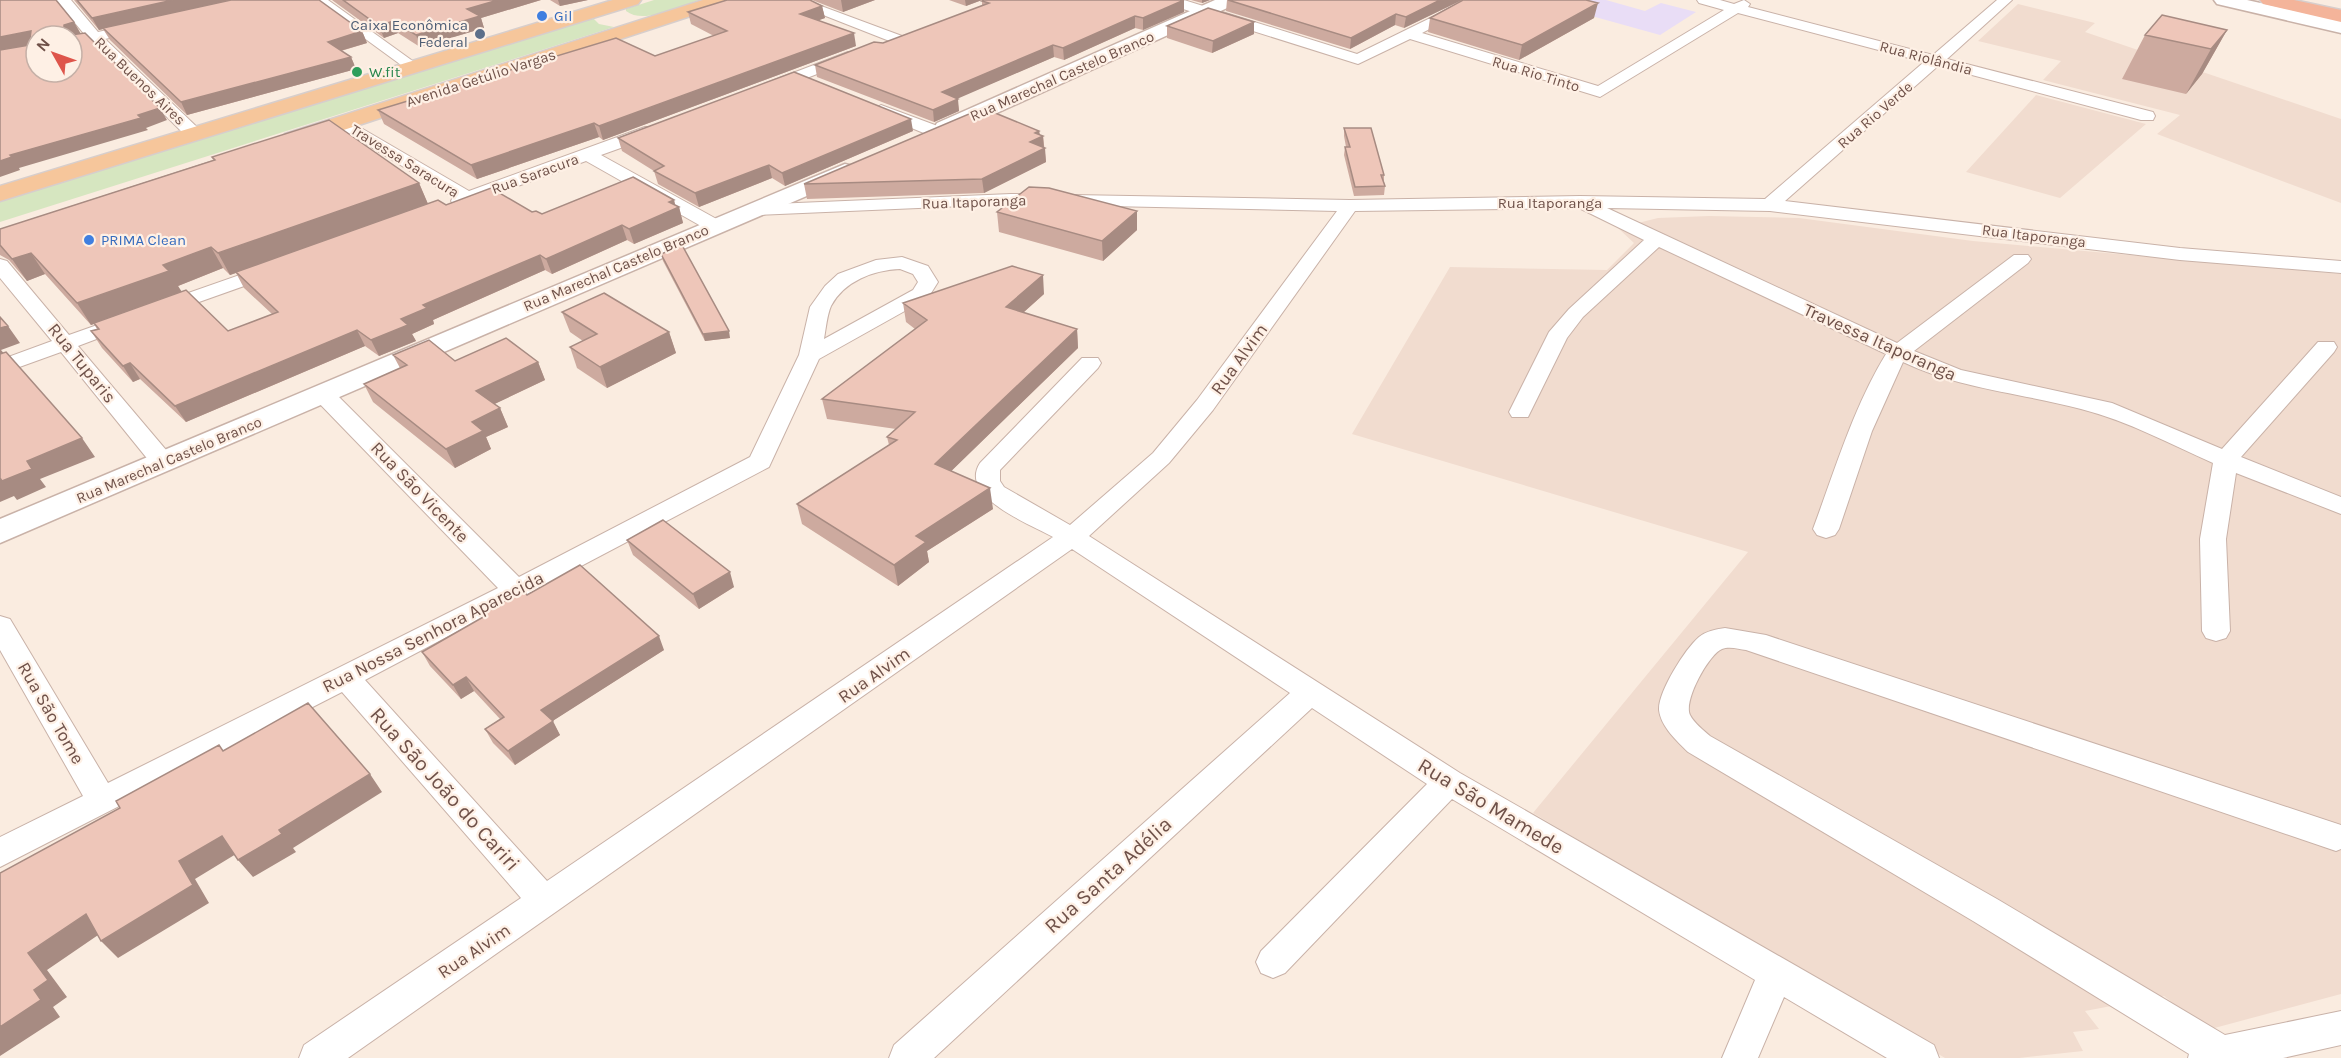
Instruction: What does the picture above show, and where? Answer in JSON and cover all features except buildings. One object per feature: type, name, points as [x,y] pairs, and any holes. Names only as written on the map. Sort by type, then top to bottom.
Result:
[{"type":"highway","points":[[2269,0],[2339,16]]},
{"type":"main road","name":"Avenida Getúlio Vargas","points":[[0,194],[632,0]]},
{"type":"main road","name":"Avenida Getúlio Vargas","points":[[277,144],[721,0]]},
{"type":"street","name":"Rua Buenos Aires","points":[[63,0],[95,37],[195,134]]},
{"type":"street","points":[[319,0],[413,68]]},
{"type":"street","points":[[792,0],[897,39]]},
{"type":"street","points":[[1169,0],[1358,59],[1478,0]]},
{"type":"street","name":"Rua Marechal Castelo Branco","points":[[905,146],[1230,0]]},
{"type":"street","name":"Rua Riolândia","points":[[1704,0],[1742,4],[1937,61],[2147,116]]},
{"type":"street","name":"Rua Rio Verde","points":[[1770,205],[2005,0]]},
{"type":"street","points":[[2223,0],[2339,16]]},
{"type":"street","name":"Rua Rio Tinto","points":[[1408,34],[1600,92],[1742,4]]},
{"type":"street","points":[[84,39],[150,25]]},
{"type":"street","points":[[753,93],[917,31]]},
{"type":"street","points":[[797,77],[819,85]]},
{"type":"street","points":[[862,102],[937,132]]},
{"type":"street","name":"Travessa Saracura","points":[[344,123],[467,198]]},
{"type":"street","name":"Rua Saracura","points":[[445,207],[665,126]]},
{"type":"street","points":[[588,155],[715,225]]},
{"type":"street","name":"Rua Marechal Castelo Branco","points":[[0,532],[862,164]]},
{"type":"street","name":"Rua Itaporanga","points":[[756,209],[1011,199],[1350,206],[1580,202],[1770,205],[2180,254],[2341,267]]},
{"type":"street","name":"Travessa Itaporanga","points":[[1580,202],[1898,353],[1968,380],[2088,403],[2341,506]]},
{"type":"street","name":"Rua Alvim","points":[[317,1058],[1072,537],[1161,458],[1198,414],[1350,206]]},
{"type":"street","points":[[1520,412],[1557,337],[1576,313],[1656,239]]},
{"type":"street","points":[[1826,529],[1860,431],[1883,378],[1898,353],[2021,259]]},
{"type":"street","name":"Rua Nossa Senhora Aparecida","points":[[0,853],[516,590],[760,462],[810,355],[820,307],[832,290],[845,278],[866,268],[883,264],[902,263],[921,270],[928,282],[921,294],[810,355]]},
{"type":"street","points":[[0,367],[289,264]]},
{"type":"street","name":"Rua Tuparis","points":[[0,265],[67,343],[163,462]]},
{"type":"street","points":[[2216,631],[2213,539],[2226,460],[2326,347]]},
{"type":"street","name":"Rua São Mamede","points":[[1090,363],[989,468],[986,477],[995,493],[1072,537],[1449,782],[1775,975],[1921,1058]]},
{"type":"street","name":"Rua São Vicente","points":[[323,394],[516,590]]},
{"type":"street","name":"Rua São Tome","points":[[0,626],[102,801]]},
{"type":"street","points":[[2336,837],[1756,642],[1735,638],[1713,641],[1700,652],[1679,688],[1673,708],[1679,723],[1699,744],[1985,910],[2213,1056],[2274,1051],[2341,1028]]},
{"type":"street","name":"Rua São João do Cariri","points":[[345,676],[545,902]]},
{"type":"street","name":"Rua Santa Adélia","points":[[907,1058],[1309,693]]},
{"type":"street","points":[[1273,962],[1449,782]]},
{"type":"street","points":[[1740,1058],[1775,975]]},
{"type":"shaded area","points":[[1534,0],[1606,0],[1645,11],[1661,3],[1696,12],[1660,35]]},
{"type":"shaded area","points":[[2018,4],[2095,23],[2085,32],[2341,119],[2341,203],[2157,134],[2180,115],[2043,80],[2061,61],[1978,41]]},
{"type":"shaded area","points":[[2036,95],[2146,124],[2060,198],[1966,172]]},
{"type":"shaded area","points":[[1709,216],[1799,218],[1973,241],[2341,274],[2341,994],[2207,1030],[2164,996],[2085,1011],[2099,1029],[2073,1032],[2083,1051],[2019,1058],[1945,1058],[1533,813],[1748,552],[1352,434],[1450,267],[1607,270],[1634,243],[1618,228],[1658,218]]},
{"type":"green space","points":[[654,0],[699,0],[652,15],[633,15],[626,11],[626,9]]},
{"type":"green space","points":[[593,18],[599,24],[614,27],[0,222],[0,201]]},
{"type":"place","name":"Gil","points":[[542,16]]},
{"type":"place","name":"Caixa Econômica Federal","points":[[480,34]]},
{"type":"place","name":"W.fit","points":[[357,72]]},
{"type":"place","name":"PRIMA Clean","points":[[89,240]]}]
